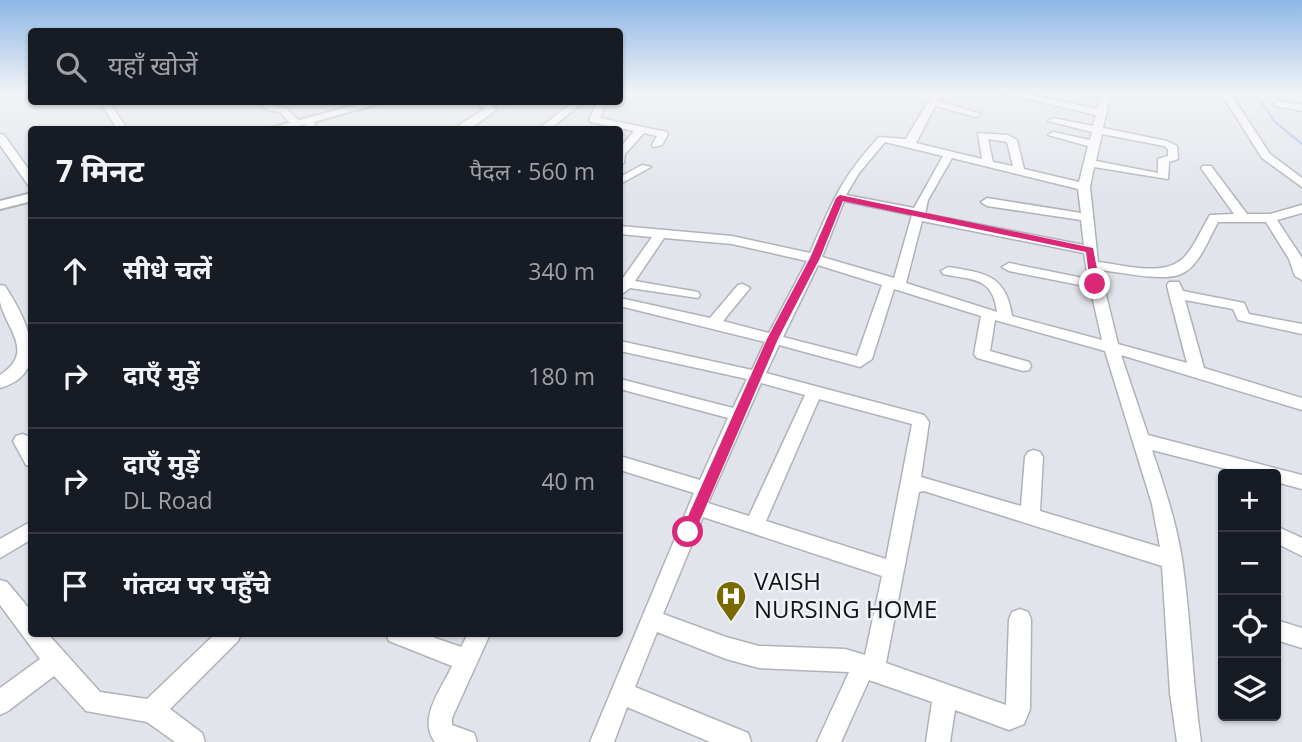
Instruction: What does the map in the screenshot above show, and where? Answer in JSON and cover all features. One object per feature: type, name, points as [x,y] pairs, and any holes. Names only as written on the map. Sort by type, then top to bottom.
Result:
[{"type":"main road","points":[[0,207],[28,200]]},
{"type":"street","points":[[630,128],[663,134],[657,145]]},
{"type":"street","points":[[910,143],[919,128]]},
{"type":"street","points":[[1070,128],[1095,137]]},
{"type":"street","points":[[1097,128],[1084,187],[1092,265],[1111,347],[1161,504],[1172,560],[1182,693],[1189,742]]},
{"type":"street","points":[[1248,128],[1266,156],[1302,184]]},
{"type":"street","points":[[623,151],[641,130]]},
{"type":"street","points":[[988,163],[982,135],[1008,138],[1012,140],[1019,170]]},
{"type":"street","points":[[1053,135],[1170,145],[1173,159],[1163,159],[1163,177],[1089,163]]},
{"type":"street","points":[[0,137],[28,177]]},
{"type":"street","points":[[602,742],[702,499],[773,339],[815,258],[853,174],[883,139],[910,143],[1084,187]]},
{"type":"street","points":[[623,303],[714,323],[860,362],[864,359],[895,282],[925,194],[949,155]]},
{"type":"street","points":[[623,179],[646,167]]},
{"type":"street","points":[[1207,169],[1242,218]]},
{"type":"street","points":[[840,198],[1090,250]]},
{"type":"street","points":[[987,202],[1086,217]]},
{"type":"street","points":[[1092,265],[1171,273],[1185,267],[1214,218],[1270,218],[1302,209]]},
{"type":"street","points":[[1270,218],[1296,259],[1302,276]]},
{"type":"street","points":[[623,230],[762,244],[895,282],[1005,319],[1197,371],[1302,404]]},
{"type":"street","points":[[623,285],[660,234]]},
{"type":"street","points":[[1009,267],[1095,284]]},
{"type":"street","points":[[948,271],[983,278],[995,284],[1003,296],[1005,319]]},
{"type":"street","points":[[1171,273],[1197,371]]},
{"type":"street","points":[[623,286],[693,295]]},
{"type":"street","points":[[714,323],[743,288]]},
{"type":"street","points":[[0,289],[28,330],[20,367],[13,375],[0,382]]},
{"type":"street","points":[[1177,294],[1238,306],[1244,317],[1302,329]]},
{"type":"street","points":[[989,314],[982,354],[1023,366]]},
{"type":"street","points":[[623,347],[756,376],[920,419],[911,485],[894,571],[869,667],[829,742]]},
{"type":"street","points":[[0,382],[28,371]]},
{"type":"street","points":[[623,385],[738,415]]},
{"type":"street","points":[[754,527],[814,392]]},
{"type":"street","points":[[22,440],[28,452]]},
{"type":"street","points":[[1141,440],[1231,469]]},
{"type":"street","points":[[1030,516],[1034,457]]},
{"type":"street","points":[[623,464],[702,499],[754,527],[894,571]]},
{"type":"street","points":[[1281,477],[1302,482]]},
{"type":"street","points":[[911,485],[924,484],[1172,560]]},
{"type":"street","points":[[0,549],[28,532]]},
{"type":"street","points":[[1281,536],[1302,547]]},
{"type":"street","points":[[0,589],[28,624]]},
{"type":"street","points":[[652,620],[726,648],[759,657],[845,660],[1009,718],[1016,716],[1018,709],[1020,618]]},
{"type":"street","points":[[1281,632],[1302,638]]},
{"type":"street","points":[[37,637],[55,661],[94,703],[151,711],[192,742]]},
{"type":"street","points":[[151,711],[227,637]]},
{"type":"street","points":[[405,637],[467,660]]},
{"type":"street","points":[[465,742],[444,734],[439,728],[440,717],[477,637]]},
{"type":"street","points":[[0,703],[55,661]]},
{"type":"street","points":[[621,693],[739,742]]},
{"type":"street","points":[[938,742],[944,695]]},
{"type":"waterway","points":[[1282,128],[1302,144]]},
{"type":"place","name":"VAISH NURSING HOME","points":[[731,623]]},
{"type":"route","points":[[688,532],[773,339],[815,258],[840,198],[1090,250],[1095,284]]}]
